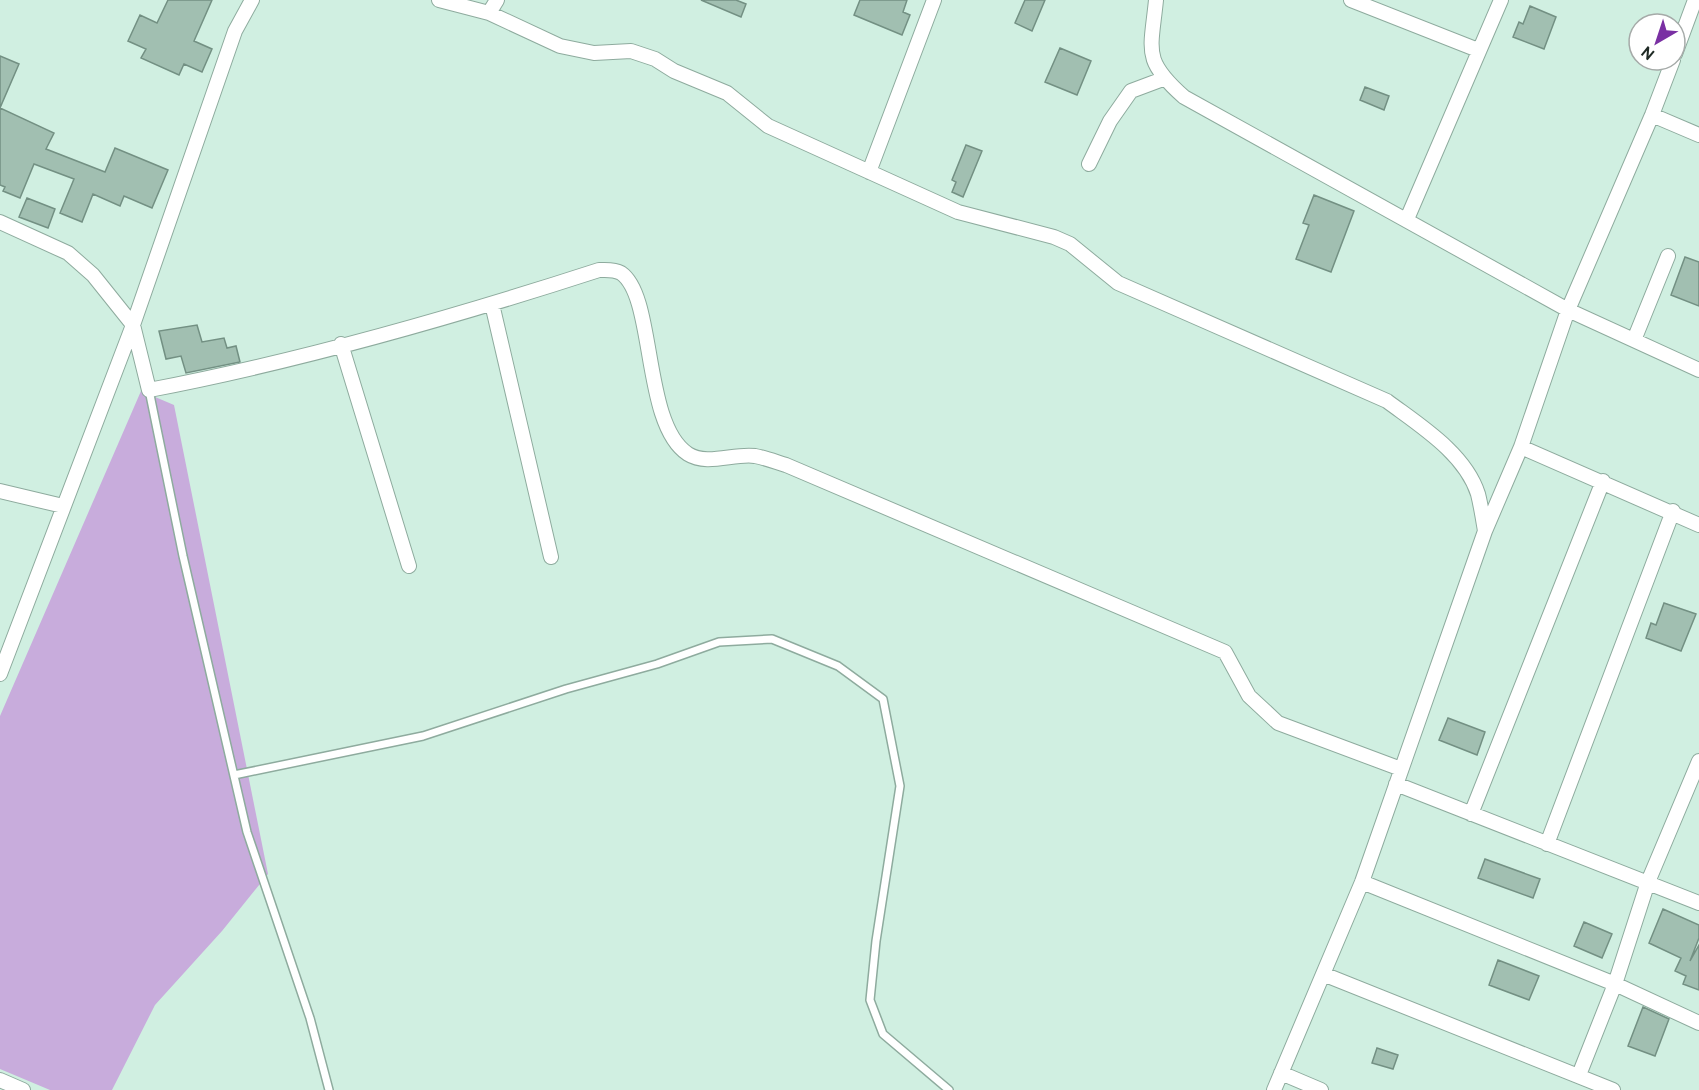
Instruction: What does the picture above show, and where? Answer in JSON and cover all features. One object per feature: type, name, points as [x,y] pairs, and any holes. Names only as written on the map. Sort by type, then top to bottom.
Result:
[{"type":"street","points":[[0,674],[133,326],[235,31],[252,0]]},
{"type":"street","points":[[439,0],[489,13],[560,46],[594,53],[631,51],[655,59],[674,71],[727,93],[768,126],[958,212],[1054,237],[1092,260],[1118,283],[1387,401],[1424,428],[1457,459],[1477,492],[1485,531]]},
{"type":"street","points":[[489,13],[497,0]]},
{"type":"street","points":[[869,172],[934,0]]},
{"type":"street","points":[[1156,0],[1150,55],[1163,78],[1184,97],[1568,310],[1699,370]]},
{"type":"street","points":[[1351,0],[1478,50]]},
{"type":"street","points":[[1407,219],[1501,0]]},
{"type":"street","points":[[1687,22],[1695,0]]},
{"type":"street","points":[[1274,1090],[1362,882],[1485,531],[1521,447],[1568,310],[1652,116],[1668,72]]},
{"type":"street","points":[[1089,164],[1110,121],[1131,91],[1163,78]]},
{"type":"street","points":[[1652,116],[1699,135]]},
{"type":"street","points":[[0,222],[68,253],[93,275],[133,326],[149,390],[245,372],[492,304],[598,270],[613,270],[621,273],[639,302],[651,371],[666,422],[680,447],[689,455],[708,459],[755,456],[786,465],[1225,652],[1249,696],[1278,723],[1401,769]]},
{"type":"street","points":[[1634,340],[1668,256]]},
{"type":"street","points":[[492,304],[551,557]]},
{"type":"street","points":[[341,344],[409,566]]},
{"type":"street","points":[[1521,447],[1673,511],[1699,525]]},
{"type":"street","points":[[1472,814],[1604,481]]},
{"type":"street","points":[[0,491],[63,506]]},
{"type":"street","points":[[1547,844],[1673,511]]},
{"type":"street","points":[[1579,1075],[1615,984],[1648,882],[1699,761]]},
{"type":"street","points":[[1396,784],[1699,903]]},
{"type":"street","points":[[1362,882],[1615,984],[1699,1023]]},
{"type":"street","points":[[1323,974],[1613,1090]]},
{"type":"street","points":[[1281,1073],[1321,1090]]},
{"type":"street","points":[[0,1080],[23,1090]]},
{"type":"lane","points":[[149,390],[183,556],[247,832],[309,1018],[329,1090]]},
{"type":"lane","points":[[234,775],[423,736],[566,689],[657,664],[719,642],[772,639],[838,666],[883,699],[900,786],[876,941],[870,1000],[883,1034],[949,1090]]},
{"type":"shaded area","points":[[141,391],[174,405],[268,874],[222,931],[155,1005],[112,1090],[50,1090],[0,1069],[0,716]]},
{"type":"building","points":[[168,0],[212,0],[194,41],[212,49],[202,72],[184,64],[179,75],[141,58],[146,49],[128,41],[140,15],[157,23]]},
{"type":"building","points":[[701,0],[736,0],[746,4],[741,17]]},
{"type":"building","points":[[860,0],[907,0],[903,12],[910,15],[902,35],[854,15]]},
{"type":"building","points":[[1025,0],[1045,0],[1032,31],[1015,23]]},
{"type":"building","points":[[1530,6],[1556,17],[1544,49],[1513,37],[1519,22],[1523,24]]},
{"type":"building","points":[[1060,48],[1091,61],[1077,95],[1045,82]]},
{"type":"building","points":[[0,56],[19,64],[0,108]]},
{"type":"building","points":[[1365,87],[1389,96],[1384,110],[1360,100]]},
{"type":"building","points":[[0,108],[54,133],[46,149],[105,172],[115,148],[168,170],[152,208],[124,196],[120,206],[93,194],[82,222],[60,213],[74,179],[34,164],[20,198],[3,191],[5,187],[0,185]]},
{"type":"building","points":[[966,145],[982,151],[963,197],[952,192],[956,182],[952,180]]},
{"type":"building","points":[[1314,195],[1354,211],[1331,272],[1296,259],[1309,225],[1303,223]]},
{"type":"building","points":[[27,198],[55,209],[48,228],[19,217]]},
{"type":"building","points":[[1685,257],[1699,262],[1699,306],[1671,295]]},
{"type":"building","points":[[197,325],[202,342],[224,338],[227,348],[236,346],[240,362],[186,373],[181,356],[166,359],[159,331]]},
{"type":"building","points":[[1664,603],[1696,614],[1681,651],[1646,638],[1651,623],[1656,625]]},
{"type":"building","points":[[1448,718],[1485,732],[1477,755],[1439,740]]},
{"type":"building","points":[[1485,859],[1540,879],[1533,898],[1478,878]]},
{"type":"building","points":[[1663,909],[1699,925],[1699,938],[1690,961],[1699,945],[1699,990],[1683,984],[1686,976],[1675,971],[1681,958],[1649,943]]},
{"type":"building","points":[[1584,922],[1612,934],[1602,958],[1574,946]]},
{"type":"building","points":[[1498,960],[1539,976],[1529,1000],[1489,985]]},
{"type":"building","points":[[1643,1007],[1669,1019],[1655,1056],[1628,1046]]},
{"type":"building","points":[[1377,1048],[1398,1055],[1393,1069],[1372,1063]]}]
